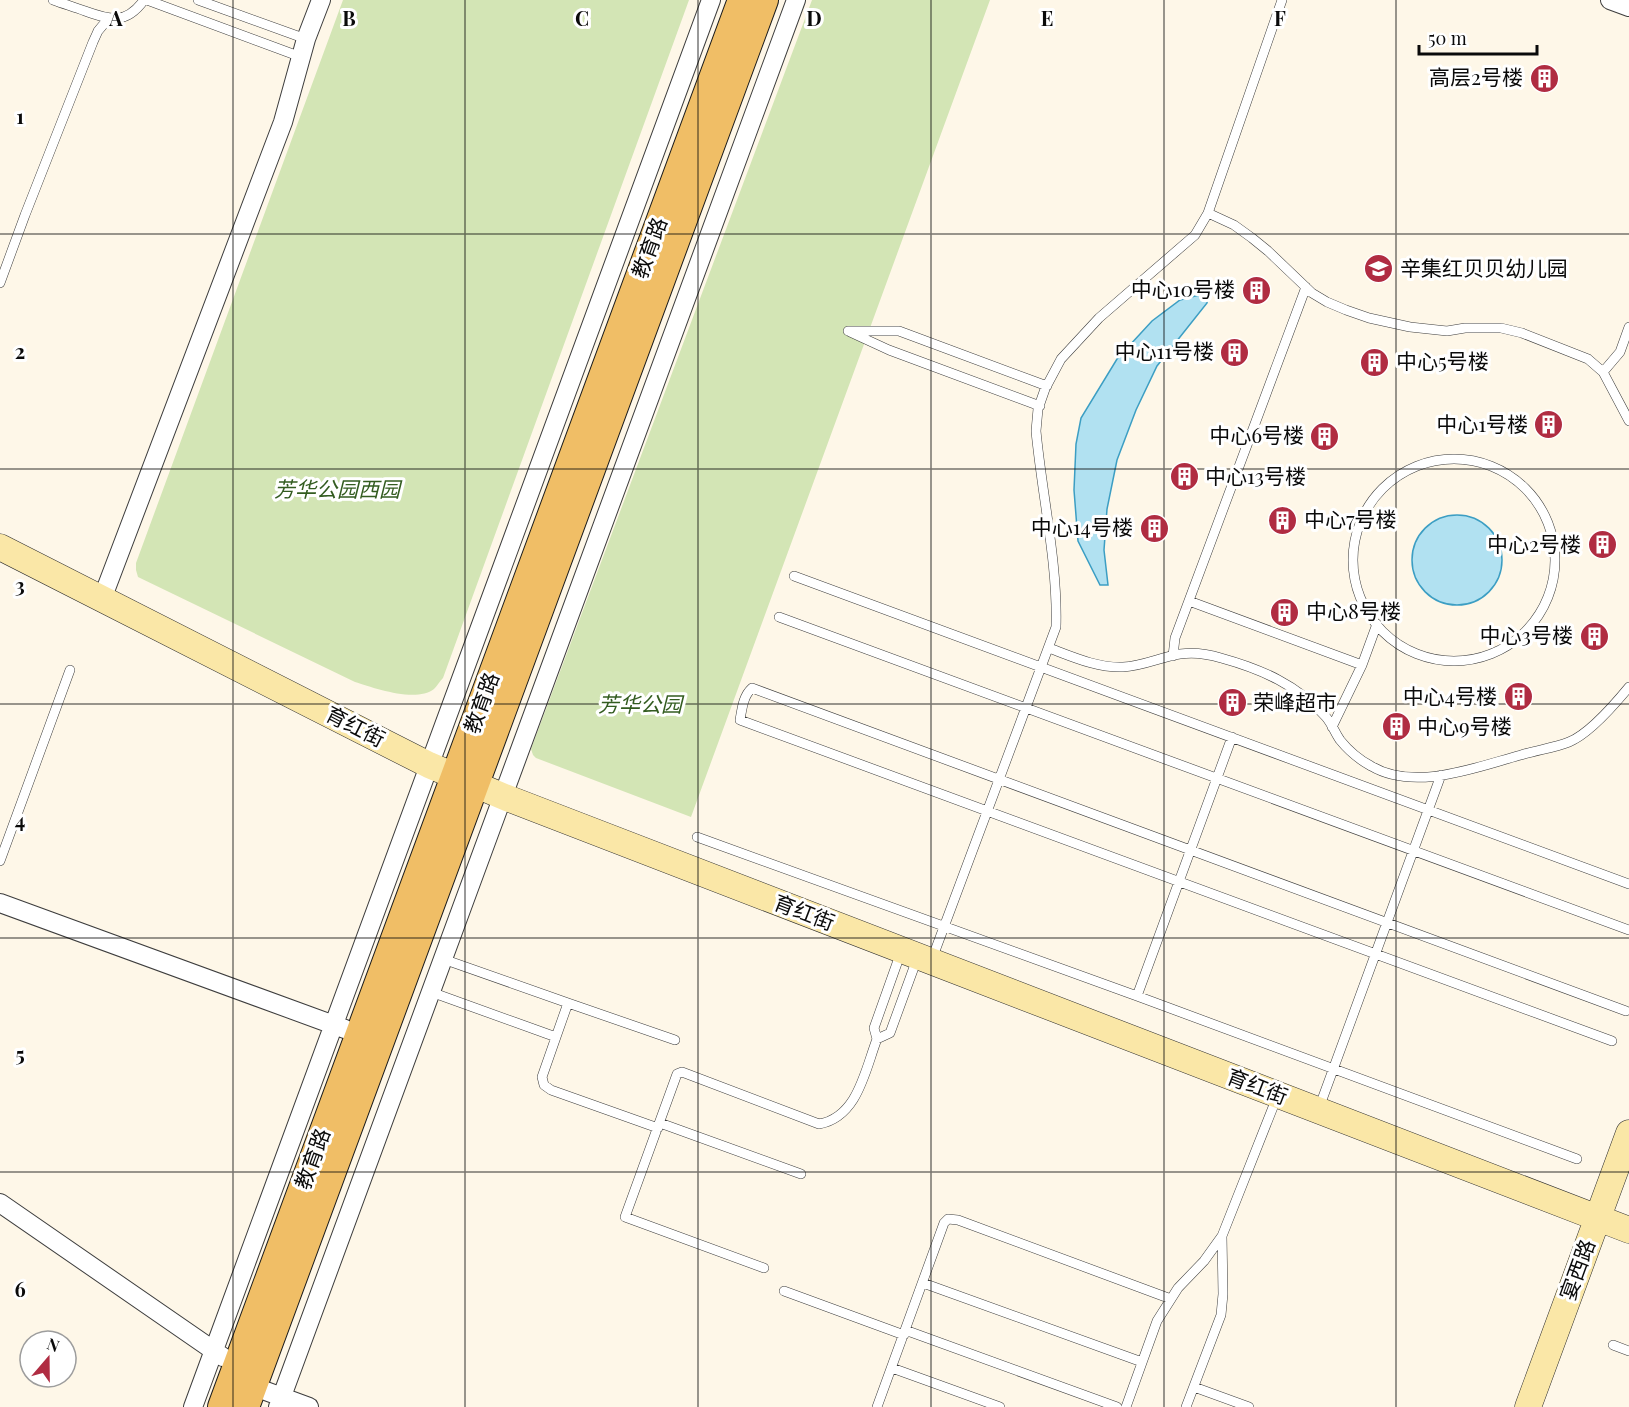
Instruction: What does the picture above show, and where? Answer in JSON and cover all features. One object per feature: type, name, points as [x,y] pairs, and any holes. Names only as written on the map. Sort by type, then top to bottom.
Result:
[{"type":"main road","name":"教育路","points":[[222,1407],[245,1387],[453,775],[741,0]]},
{"type":"main road","name":"教育路","points":[[245,1387],[347,1029],[453,775],[764,0]]},
{"type":"street","points":[[102,599],[283,122],[306,39],[321,0]]},
{"type":"street","points":[[453,775],[711,0]]},
{"type":"street","points":[[280,1402],[796,0]]},
{"type":"street","points":[[1610,0],[1629,7]]},
{"type":"street","name":"育红街","points":[[0,547],[453,775],[503,796],[1629,1230]]},
{"type":"street","points":[[0,903],[347,1029],[193,1407]]},
{"type":"street","name":"宴西路","points":[[1528,1407],[1629,1132]]},
{"type":"street","points":[[0,1203],[214,1351],[245,1387],[280,1402],[309,1407]]},
{"type":"lane","points":[[54,0],[108,19],[120,19],[145,0],[301,57]]},
{"type":"lane","points":[[198,0],[306,39]]},
{"type":"lane","points":[[764,1268],[625,1217],[677,1074],[682,1072],[819,1124],[830,1122],[849,1108],[877,1038],[874,1028],[917,956],[944,926],[1056,627],[1036,431],[1040,406],[1047,386],[1061,359],[1098,318],[1195,236],[1208,213],[1282,0]]},
{"type":"lane","points":[[0,283],[93,42],[98,31],[108,19]]},
{"type":"lane","points":[[1208,213],[1233,225],[1252,238],[1312,293],[1346,310],[1400,325],[1447,332],[1465,328],[1501,328],[1522,333],[1588,359],[1603,372],[1629,421]]},
{"type":"lane","points":[[1173,656],[1175,638],[1306,287]]},
{"type":"lane","points":[[1603,372],[1620,352],[1629,327]]},
{"type":"lane","points":[[1040,406],[889,350],[848,331],[899,331],[1047,386]]},
{"type":"lane","points":[[1442,459],[1458,459],[1473,460],[1503,471],[1528,490],[1545,515],[1555,544],[1555,573],[1552,588],[1539,616],[1529,629],[1503,649],[1480,657],[1456,661],[1440,660],[1409,650],[1395,642],[1377,624],[1357,590],[1353,558],[1354,542],[1362,519],[1374,498],[1385,486],[1412,468],[1442,459]]},
{"type":"lane","points":[[794,576],[1629,884]]},
{"type":"lane","points":[[1189,602],[1362,665]]},
{"type":"lane","points":[[778,617],[1629,930]]},
{"type":"lane","points":[[1332,727],[1362,665],[1377,624]]},
{"type":"lane","points":[[1049,648],[1085,662],[1107,667],[1131,666],[1181,653],[1205,654],[1262,672],[1300,692],[1327,718],[1340,740],[1352,753],[1380,771],[1397,776],[1452,774],[1570,742],[1592,727],[1629,687]]},
{"type":"lane","points":[[0,861],[70,670]]},
{"type":"lane","points":[[1612,1041],[740,720],[742,703],[752,688],[1626,1011]]},
{"type":"lane","points":[[1137,996],[1232,737]]},
{"type":"lane","points":[[1318,1110],[1441,775]]},
{"type":"lane","points":[[697,837],[1137,996],[1577,1159]]},
{"type":"lane","points":[[877,1038],[890,1033],[917,956]]},
{"type":"lane","points":[[443,959],[675,1040]]},
{"type":"lane","points":[[431,992],[556,1037]]},
{"type":"lane","points":[[568,1003],[542,1077],[544,1085],[551,1090],[801,1174]]},
{"type":"lane","points":[[1126,1407],[1157,1321],[1178,1288],[1204,1261],[1222,1236],[1278,1095]]},
{"type":"lane","points":[[878,1407],[904,1332],[948,1219],[958,1220],[1171,1299]]},
{"type":"lane","points":[[1186,1407],[1221,1315],[1222,1236]]},
{"type":"lane","points":[[923,1282],[1142,1362]]},
{"type":"lane","points":[[784,1291],[1117,1407]]},
{"type":"lane","points":[[1614,1345],[1629,1351]]},
{"type":"lane","points":[[892,1368],[1000,1407]]},
{"type":"lane","points":[[1194,1387],[1249,1407]]},
{"type":"green space","name":"芳华公园西园","points":[[343,0],[689,0],[443,678],[434,689],[417,695],[395,693],[355,682],[138,577],[136,570],[136,563]]},
{"type":"green space","name":"芳华公园","points":[[812,0],[990,0],[691,817],[536,758],[531,749]]},
{"type":"water","points":[[1203,294],[1208,296],[1207,303],[1157,366],[1136,410],[1117,460],[1107,509],[1104,550],[1108,585],[1100,585],[1078,541],[1074,490],[1076,444],[1081,418],[1117,359],[1152,321],[1180,300]]},
{"type":"water","points":[[1457,515],[1474,518],[1489,528],[1499,543],[1502,560],[1499,577],[1489,592],[1474,602],[1457,605],[1440,602],[1425,592],[1415,577],[1412,560],[1415,543],[1425,528],[1440,518]]},
{"type":"place","name":"高层2号楼","points":[[1544,78]]},
{"type":"place","name":"辛集红贝贝幼儿园","points":[[1379,269]]},
{"type":"place","name":"中心10号楼","points":[[1256,290]]},
{"type":"place","name":"中心11号楼","points":[[1235,352]]},
{"type":"place","name":"中心5号楼","points":[[1375,362]]},
{"type":"place","name":"中心1号楼","points":[[1549,425]]},
{"type":"place","name":"中心6号楼","points":[[1325,436]]},
{"type":"place","name":"中心13号楼","points":[[1184,477]]},
{"type":"place","name":"中心7号楼","points":[[1283,520]]},
{"type":"place","name":"中心14号楼","points":[[1154,528]]},
{"type":"place","name":"中心2号楼","points":[[1602,545]]},
{"type":"place","name":"中心8号楼","points":[[1285,612]]},
{"type":"place","name":"中心3号楼","points":[[1594,636]]},
{"type":"place","name":"中心4号楼","points":[[1518,697]]},
{"type":"place","name":"荣峰超市","points":[[1232,703]]},
{"type":"place","name":"中心9号楼","points":[[1396,727]]}]
